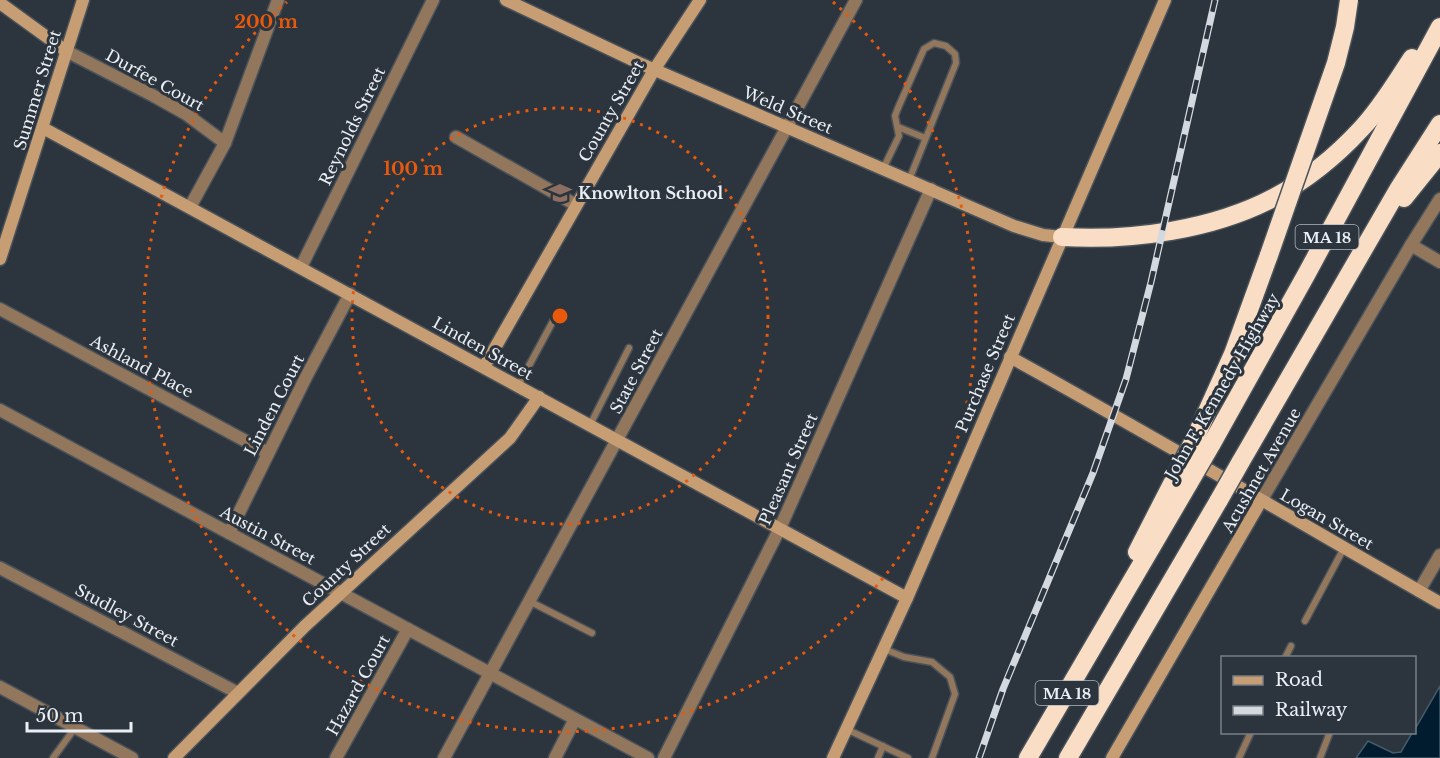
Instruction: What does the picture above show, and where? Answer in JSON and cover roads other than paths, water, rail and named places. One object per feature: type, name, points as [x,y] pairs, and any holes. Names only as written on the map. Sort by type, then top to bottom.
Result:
[{"type":"highway","points":[[1204,441],[1336,63],[1349,0]]},
{"type":"highway","points":[[1062,237],[1124,236],[1188,226],[1235,214],[1275,197],[1309,174],[1361,129],[1440,17]]},
{"type":"highway","name":"John F. Kennedy Highway","points":[[1028,758],[1105,628],[1204,441],[1302,284],[1440,27]]},
{"type":"highway","name":"MA 18","points":[[1068,758],[1412,166],[1440,124]]},
{"type":"highway","points":[[1361,254],[1440,153]]},
{"type":"main road","name":"Summer Street","points":[[0,259],[83,0]]},
{"type":"main road","name":"Weld Street","points":[[506,0],[654,70],[1021,228],[1043,235],[1062,237]]},
{"type":"main road","name":"County Street","points":[[484,367],[654,70],[700,0]]},
{"type":"main road","name":"Purchase Street","points":[[833,758],[907,598],[1161,1]]},
{"type":"main road","points":[[0,3],[66,51]]},
{"type":"main road","name":"Linden Street","points":[[43,128],[907,598]]},
{"type":"main road","name":"Logan Street","points":[[1010,357],[1154,436],[1261,501],[1440,603]]},
{"type":"main road","name":"County Street","points":[[174,758],[341,592],[510,438],[539,397]]},
{"type":"main road","name":"Acushnet Avenue","points":[[1112,758],[1261,501]]},
{"type":"street","points":[[190,207],[225,143],[278,0]]},
{"type":"street","name":"Reynolds Street","points":[[301,267],[433,0]]},
{"type":"street","name":"State Street","points":[[444,758],[856,0]]},
{"type":"street","name":"Durfee Court","points":[[66,51],[186,114],[225,143]]},
{"type":"street","points":[[456,137],[576,205]]},
{"type":"street","name":"Pleasant Street","points":[[664,758],[780,528],[931,189]]},
{"type":"street","name":"Acushnet Avenue","points":[[1261,501],[1440,199]]},
{"type":"street","points":[[1411,245],[1440,262]]},
{"type":"street","name":"Linden Court","points":[[229,533],[350,294]]},
{"type":"street","name":"Ashland Place","points":[[0,309],[268,453]]},
{"type":"street","name":"Austin Street","points":[[0,410],[648,758]]},
{"type":"street","points":[[1419,591],[1439,559]]},
{"type":"street","name":"Studley Street","points":[[0,567],[238,693]]},
{"type":"street","name":"Hazard Court","points":[[336,758],[408,629]]},
{"type":"street","points":[[0,687],[132,758]]},
{"type":"street","points":[[555,758],[575,719]]},
{"type":"lane","points":[[883,169],[899,136],[896,116],[898,108],[924,49],[934,43],[945,46],[955,54],[956,63],[909,180]]},
{"type":"lane","points":[[897,127],[925,138]]},
{"type":"lane","points":[[518,386],[559,310]]},
{"type":"lane","points":[[590,425],[630,348]]},
{"type":"lane","points":[[1305,621],[1344,548]]},
{"type":"lane","points":[[528,601],[592,633]]},
{"type":"lane","points":[[1286,656],[1291,646]]},
{"type":"lane","points":[[883,649],[904,657],[932,662],[950,676],[955,694],[932,758]]},
{"type":"lane","points":[[52,758],[76,728]]},
{"type":"lane","points":[[846,729],[908,758]]},
{"type":"lane","points":[[1239,758],[1250,734]]},
{"type":"lane","points":[[1320,758],[1329,734]]},
{"type":"lane","points":[[878,758],[883,746]]},
{"type":"water","points":[[1440,686],[1440,758],[1356,758],[1368,741],[1393,753],[1401,752],[1411,734],[1416,734],[1416,727]]},
{"type":"railway","points":[[979,758],[1003,689],[1093,473],[1126,379],[1151,282],[1215,0]]},
{"type":"place","name":"Knowlton School","points":[[560,193]]}]
